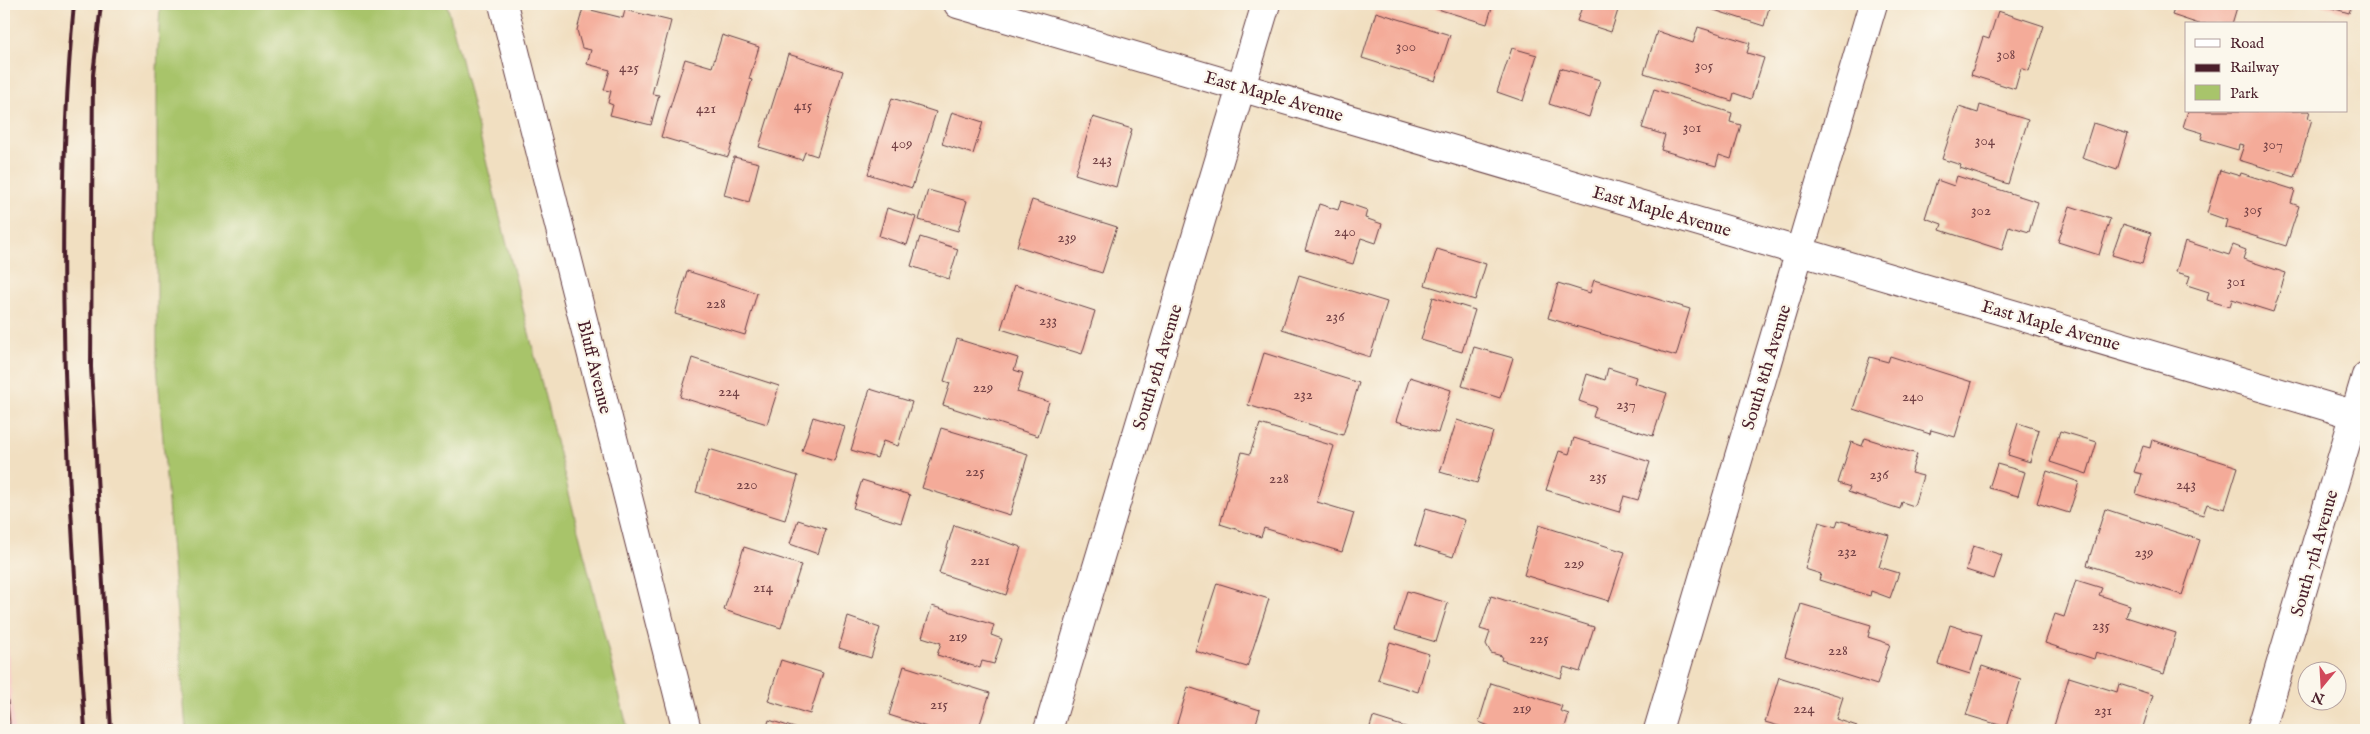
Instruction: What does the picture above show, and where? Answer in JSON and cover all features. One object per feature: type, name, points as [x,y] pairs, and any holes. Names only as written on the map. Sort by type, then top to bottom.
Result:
[{"type":"street","name":"Bluff Avenue","points":[[503,4],[688,730]]},
{"type":"street","name":"East Maple Avenue","points":[[958,4],[2360,416]]},
{"type":"street","name":"South 9th Avenue","points":[[1048,730],[1266,4]]},
{"type":"street","name":"South 8th Avenue","points":[[1658,730],[1873,4]]},
{"type":"street","name":"South 7th Avenue","points":[[2261,730],[2360,416],[2366,376]]},
{"type":"shaded area","points":[[4,4],[11,4],[4,90]]},
{"type":"shaded area","points":[[4,579],[14,730],[4,730]]},
{"type":"green space","points":[[160,4],[447,4],[628,730],[186,730],[157,364],[157,71]]},
{"type":"building","points":[[1421,4],[1493,4],[1487,24]]},
{"type":"building","points":[[1583,4],[1620,4],[1611,32],[1577,21]]},
{"type":"building","points":[[1713,4],[1770,4],[1764,26],[1711,9]]},
{"type":"building","points":[[2176,4],[2238,4],[2233,22],[2193,22],[2172,15]]},
{"type":"building","points":[[2318,4],[2352,4],[2349,13]]},
{"type":"building","points":[[583,8],[623,18],[625,10],[671,21],[652,94],[659,95],[651,125],[610,115],[613,105],[608,103],[611,91],[604,90],[610,70],[587,64],[591,50],[582,48],[577,30]]},
{"type":"building","points":[[1998,11],[2044,26],[2029,71],[2021,68],[2015,89],[1971,75],[1983,37],[1989,39]]},
{"type":"building","points":[[1376,12],[1450,35],[1435,81],[1362,58]]},
{"type":"building","points":[[1698,27],[1750,43],[1747,53],[1764,58],[1751,99],[1734,93],[1732,101],[1644,73],[1657,31],[1693,43]]},
{"type":"building","points":[[722,35],[759,47],[749,79],[752,80],[728,157],[661,137],[685,59],[712,67]]},
{"type":"building","points":[[1512,48],[1537,55],[1523,101],[1497,92]]},
{"type":"building","points":[[788,54],[843,71],[817,156],[805,152],[802,160],[759,147]]},
{"type":"building","points":[[1560,68],[1600,80],[1589,117],[1549,104]]},
{"type":"building","points":[[1654,89],[1732,113],[1730,122],[1741,125],[1731,159],[1719,155],[1716,166],[1661,150],[1665,135],[1642,128]]},
{"type":"building","points":[[892,98],[936,112],[912,188],[868,174]]},
{"type":"building","points":[[1980,105],[2028,120],[2008,184],[1960,168],[1961,165],[1942,159],[1959,107],[1978,113]]},
{"type":"building","points":[[952,112],[983,122],[973,154],[942,144]]},
{"type":"building","points":[[2188,112],[2310,112],[2308,118],[2312,119],[2295,177],[2239,160],[2244,145],[2239,144],[2238,150],[2201,139],[2203,133],[2183,127]]},
{"type":"building","points":[[1093,117],[1132,129],[1116,187],[1075,174]]},
{"type":"building","points":[[2093,123],[2128,134],[2117,170],[2082,158]]},
{"type":"building","points":[[734,157],[759,163],[749,202],[724,195]]},
{"type":"building","points":[[2220,170],[2240,176],[2241,173],[2295,190],[2291,203],[2299,206],[2286,246],[2225,227],[2227,220],[2207,213]]},
{"type":"building","points":[[1957,176],[2038,202],[2029,232],[2009,226],[2002,250],[1940,230],[1942,224],[1925,218],[1937,180],[1954,186]]},
{"type":"building","points":[[928,190],[967,201],[958,231],[919,220]]},
{"type":"building","points":[[1032,200],[1117,227],[1102,273],[1017,246]]},
{"type":"building","points":[[1341,201],[1367,210],[1365,218],[1382,224],[1376,243],[1361,238],[1353,264],[1305,250],[1319,204],[1338,210]]},
{"type":"building","points":[[2070,206],[2110,219],[2099,255],[2058,242]]},
{"type":"building","points":[[887,208],[916,217],[907,245],[879,236]]},
{"type":"building","points":[[2123,224],[2151,233],[2142,264],[2112,255]]},
{"type":"building","points":[[920,237],[958,249],[949,279],[911,266]]},
{"type":"building","points":[[2185,241],[2229,255],[2233,245],[2246,250],[2243,259],[2286,273],[2273,312],[2232,299],[2230,307],[2207,300],[2209,292],[2187,285],[2190,276],[2176,272]]},
{"type":"building","points":[[1437,249],[1486,264],[1475,300],[1425,285]]},
{"type":"building","points":[[687,271],[757,293],[745,335],[675,314]]},
{"type":"building","points":[[1299,275],[1387,302],[1370,357],[1282,329]]},
{"type":"building","points":[[1594,280],[1690,309],[1676,356],[1548,318],[1558,283],[1590,293]]},
{"type":"building","points":[[1015,285],[1095,311],[1082,354],[1001,329]]},
{"type":"building","points":[[1433,297],[1475,310],[1462,352],[1421,340]]},
{"type":"building","points":[[957,339],[1018,358],[1014,370],[1023,373],[1017,392],[1049,402],[1038,436],[943,405],[950,383],[944,381]]},
{"type":"building","points":[[1474,347],[1513,358],[1500,398],[1462,386]]},
{"type":"building","points":[[1264,353],[1359,383],[1343,435],[1248,405]]},
{"type":"building","points":[[1890,356],[1972,382],[1955,437],[1931,430],[1930,434],[1853,409],[1870,357],[1888,362]]},
{"type":"building","points":[[692,358],[779,386],[767,424],[680,397]]},
{"type":"building","points":[[1608,368],[1636,377],[1634,383],[1667,393],[1653,436],[1593,417],[1596,407],[1579,401],[1587,374],[1605,380]]},
{"type":"building","points":[[1410,377],[1451,390],[1438,433],[1396,421]]},
{"type":"building","points":[[870,389],[912,402],[898,446],[883,441],[877,458],[851,450]]},
{"type":"building","points":[[813,417],[845,427],[834,461],[802,451]]},
{"type":"building","points":[[1457,420],[1493,432],[1477,483],[1440,472]]},
{"type":"building","points":[[2018,423],[2039,430],[2030,462],[2008,455]]},
{"type":"building","points":[[1260,424],[1334,446],[1317,502],[1354,513],[1342,552],[1264,528],[1261,537],[1220,524],[1242,452],[1250,454]]},
{"type":"building","points":[[941,428],[1028,454],[1010,515],[922,488]]},
{"type":"building","points":[[2060,431],[2097,442],[2087,474],[2050,462]]},
{"type":"building","points":[[1574,438],[1650,462],[1638,500],[1624,496],[1619,512],[1546,490],[1559,451],[1569,454]]},
{"type":"building","points":[[1865,438],[1917,454],[1911,473],[1923,476],[1914,506],[1902,502],[1900,509],[1848,492],[1850,487],[1838,483],[1851,442],[1862,446]]},
{"type":"building","points":[[2152,440],[2238,467],[2225,509],[2207,504],[2203,515],[2136,494],[2142,474],[2134,472],[2143,446],[2150,448]]},
{"type":"building","points":[[709,449],[798,476],[785,520],[696,492]]},
{"type":"building","points":[[1997,464],[2025,472],[2018,496],[1989,488]]},
{"type":"building","points":[[2047,471],[2079,482],[2069,513],[2037,503]]},
{"type":"building","points":[[862,480],[910,495],[901,523],[853,508]]},
{"type":"building","points":[[1426,508],[1465,520],[1453,557],[1415,545]]},
{"type":"building","points":[[2105,509],[2200,540],[2182,595],[2087,565]]},
{"type":"building","points":[[798,520],[826,529],[818,554],[790,544]]},
{"type":"building","points":[[1838,520],[1889,535],[1879,567],[1899,573],[1890,598],[1871,591],[1870,596],[1819,580],[1821,574],[1805,569],[1819,522],[1836,527]]},
{"type":"building","points":[[954,525],[1021,547],[1006,595],[939,573]]},
{"type":"building","points":[[1539,525],[1625,552],[1609,601],[1524,575]]},
{"type":"building","points":[[1973,546],[2002,555],[1994,579],[1966,570]]},
{"type":"building","points":[[744,547],[801,565],[781,628],[724,610]]},
{"type":"building","points":[[2076,580],[2102,588],[2099,595],[2130,605],[2126,617],[2176,633],[2164,674],[2096,652],[2094,659],[2045,643],[2055,614],[2064,617]]},
{"type":"building","points":[[1217,583],[1269,599],[1247,667],[1195,651]]},
{"type":"building","points":[[1407,591],[1448,603],[1436,642],[1395,630]]},
{"type":"building","points":[[1491,596],[1594,627],[1580,672],[1564,667],[1561,678],[1501,660],[1502,656],[1491,653],[1486,644],[1490,632],[1480,629]]},
{"type":"building","points":[[1801,604],[1871,625],[1868,637],[1890,644],[1877,685],[1785,656]]},
{"type":"building","points":[[932,606],[994,625],[991,635],[1002,639],[994,664],[982,661],[980,668],[937,655],[941,643],[922,637]]},
{"type":"building","points":[[848,617],[880,628],[871,658],[839,648]]},
{"type":"building","points":[[1950,625],[1982,635],[1970,674],[1938,664]]},
{"type":"building","points":[[1390,642],[1429,654],[1418,692],[1378,680]]},
{"type":"building","points":[[4,657],[10,724],[4,724]]},
{"type":"building","points":[[781,660],[823,673],[810,714],[768,701]]},
{"type":"building","points":[[904,666],[990,693],[978,730],[936,730],[889,715]]},
{"type":"building","points":[[1982,666],[2021,679],[2006,727],[1966,715]]},
{"type":"building","points":[[1779,677],[1843,697],[1836,719],[1857,726],[1856,730],[1781,730],[1782,727],[1765,722]]},
{"type":"building","points":[[2069,677],[2117,692],[2119,684],[2153,695],[2142,730],[2067,730],[2054,726]]},
{"type":"building","points":[[1491,683],[1562,706],[1560,711],[1569,714],[1564,730],[1487,730],[1489,726],[1479,722]]},
{"type":"building","points":[[1188,687],[1260,710],[1254,730],[1175,730]]},
{"type":"building","points":[[1373,717],[1415,730],[1369,730]]},
{"type":"building","points":[[769,720],[801,730],[766,730]]},
{"type":"railway","points":[[74,4],[67,95],[63,276],[68,458],[85,730]]},
{"type":"railway","points":[[101,4],[93,75],[91,367],[111,730]]}]
